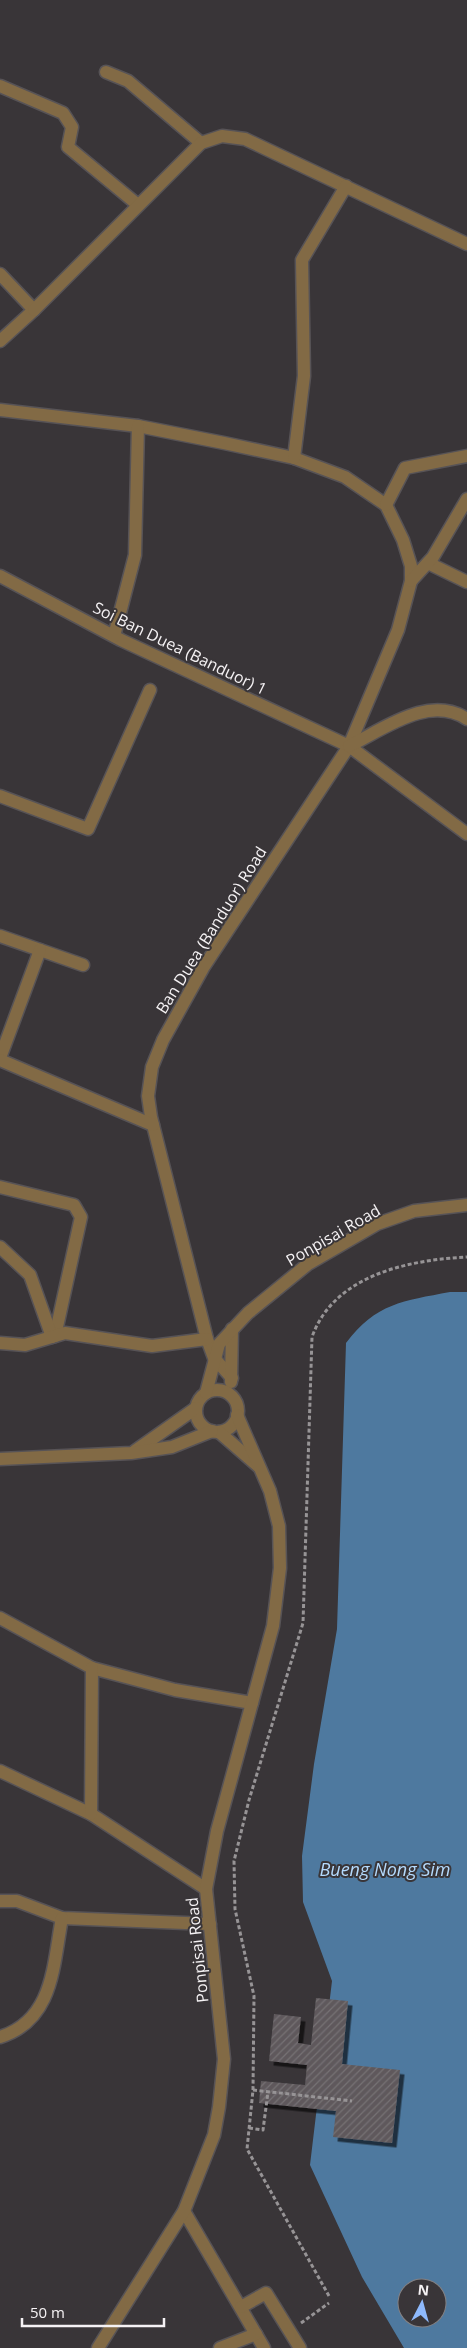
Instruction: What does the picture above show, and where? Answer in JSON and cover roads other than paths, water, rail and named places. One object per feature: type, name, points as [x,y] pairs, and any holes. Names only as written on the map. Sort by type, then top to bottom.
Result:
[{"type":"street","points":[[106,72],[128,81],[201,142]]},
{"type":"street","points":[[0,86],[63,113],[72,127],[68,147],[138,205]]},
{"type":"street","points":[[0,342],[201,142],[222,136],[245,139],[467,244]]},
{"type":"street","points":[[294,458],[304,376],[302,260],[346,186]]},
{"type":"street","points":[[0,274],[34,310]]},
{"type":"street","points":[[0,410],[138,426],[294,458],[345,477],[386,505],[403,540],[411,566],[411,581]]},
{"type":"street","points":[[114,636],[134,555],[138,426]]},
{"type":"street","points":[[386,505],[405,468],[467,456]]},
{"type":"street","points":[[411,581],[428,563],[451,529],[467,499]]},
{"type":"street","points":[[428,563],[467,582]]},
{"type":"street","name":"Soi Ban Duea (Banduor) 1","points":[[0,576],[114,636],[349,746],[467,834]]},
{"type":"street","name":"Ban Duea (Banduor) Road","points":[[232,1378],[214,1358],[207,1339],[153,1125],[148,1096],[152,1067],[163,1040],[203,968],[349,746],[398,630],[411,581]]},
{"type":"street","points":[[0,796],[88,830],[150,690]]},
{"type":"street","points":[[349,746],[419,712],[446,709],[467,719]]},
{"type":"street","points":[[0,936],[82,966]]},
{"type":"street","points":[[40,950],[0,1059],[153,1125]]},
{"type":"street","points":[[0,1187],[74,1205],[80,1217],[54,1336]]},
{"type":"street","name":"Ponpisai Road","points":[[206,1393],[219,1344],[248,1313],[308,1264],[377,1224],[414,1211],[467,1205]]},
{"type":"street","points":[[0,1248],[30,1275],[54,1336]]},
{"type":"street","points":[[131,1453],[196,1408],[201,1397],[206,1393],[219,1390],[231,1396],[232,1329]]},
{"type":"street","points":[[0,1342],[25,1345],[54,1336],[76,1333],[152,1346],[207,1339]]},
{"type":"street","name":"Ponpisai Road","points":[[98,2348],[184,2211],[214,2135],[221,2088],[224,2059],[206,1890],[217,1831],[273,1626],[280,1568],[279,1526],[262,1469],[237,1415],[236,1402],[231,1396]]},
{"type":"street","points":[[196,1408],[198,1420],[206,1430],[215,1432],[262,1469]]},
{"type":"street","points":[[0,1459],[131,1453],[172,1447],[230,1428],[237,1415]]},
{"type":"street","points":[[0,1618],[92,1668],[175,1690],[252,1703]]},
{"type":"street","points":[[91,1814],[92,1668]]},
{"type":"street","points":[[0,1771],[91,1814],[206,1890]]},
{"type":"street","points":[[0,1901],[16,1901],[62,1918],[210,1924]]},
{"type":"street","points":[[0,2036],[26,2024],[40,2010],[48,1991],[62,1918]]},
{"type":"street","points":[[184,2211],[264,2348]]},
{"type":"street","points":[[241,2307],[266,2293],[288,2332],[300,2348]]},
{"type":"street","points":[[220,2348],[256,2334]]},
{"type":"water","name":"Bueng Nong Sim","points":[[450,1292],[467,1292],[467,2348],[404,2348],[362,2277],[310,2165],[332,1981],[303,1902],[302,1856],[314,1764],[337,1629],[346,1343],[368,1319],[392,1306]]}]
